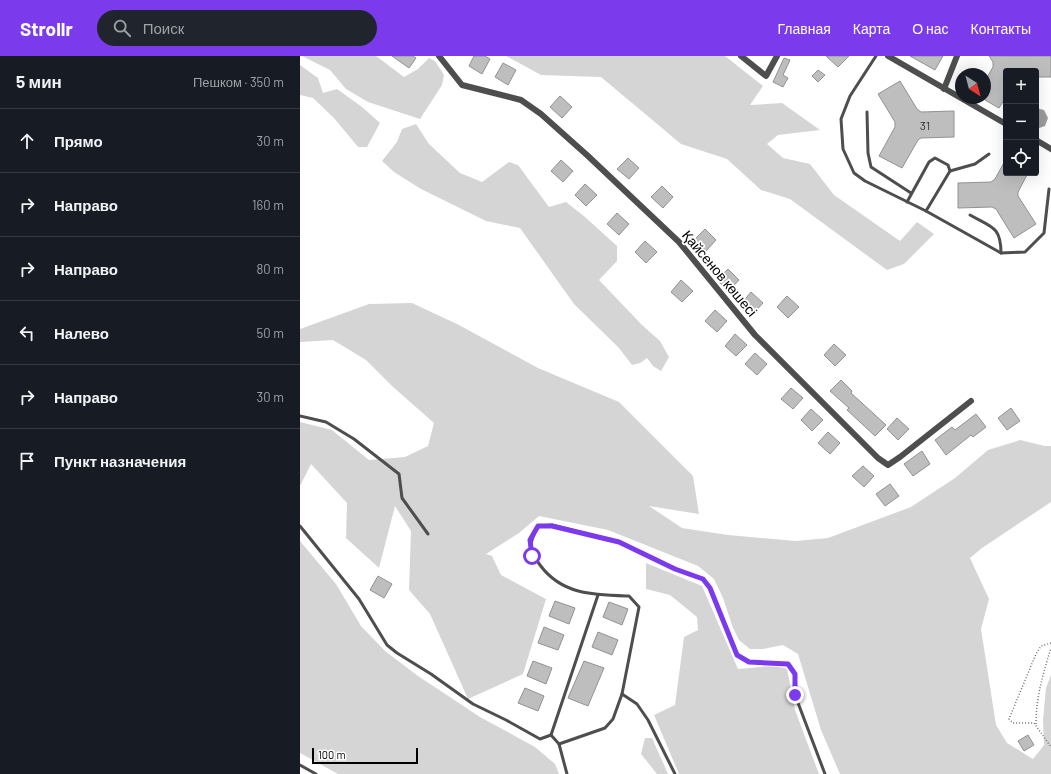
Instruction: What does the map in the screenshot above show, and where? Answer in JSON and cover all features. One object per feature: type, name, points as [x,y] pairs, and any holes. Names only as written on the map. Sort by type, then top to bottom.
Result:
[{"type":"street","name":"Қайсенов көшесі","points":[[439,56],[462,85],[521,100],[541,114],[588,156],[679,242],[755,335],[878,458],[888,464],[900,457],[971,401]]},
{"type":"street","points":[[740,56],[766,76],[777,56]]},
{"type":"street","points":[[888,56],[1003,122]]},
{"type":"street","points":[[944,89],[957,56]]},
{"type":"street","points":[[1039,142],[1051,148]]},
{"type":"lane","points":[[876,56],[850,96],[841,120],[843,149],[854,173],[872,185],[926,211],[1001,253],[1025,252],[1044,233],[1049,189]]},
{"type":"lane","points":[[867,112],[868,153],[871,167],[911,192]]},
{"type":"lane","points":[[926,211],[950,171],[975,164],[989,154]]},
{"type":"lane","points":[[907,202],[911,192],[929,162],[935,158],[948,165],[950,171]]},
{"type":"lane","points":[[970,215],[998,231],[1001,240],[1001,253]]},
{"type":"lane","points":[[300,416],[326,422],[354,439],[399,474],[402,498],[428,534]]},
{"type":"lane","points":[[300,526],[358,599],[387,645],[473,704],[540,739],[551,735]]},
{"type":"lane","points":[[558,744],[605,728],[613,719],[622,694],[639,607],[629,596],[598,595],[562,586],[548,576],[532,556],[530,540],[538,526],[552,526],[619,542],[675,569],[703,579],[710,588],[737,655],[749,662],[788,664],[795,674],[795,695],[825,774]]},
{"type":"lane","points":[[551,735],[598,595]]},
{"type":"lane","points":[[622,694],[637,704],[648,720],[675,774]]},
{"type":"lane","points":[[551,735],[558,744],[567,774]]},
{"type":"lane","points":[[300,765],[316,774]]},
{"type":"path","points":[[1036,724],[1012,723],[1008,719],[1040,646],[1051,643]]},
{"type":"path","points":[[1051,648],[1050,655],[1040,680],[1036,703],[1036,724],[1051,747]]},
{"type":"shaded area","points":[[302,56],[376,56],[404,77],[418,69],[429,58],[435,61],[444,75],[442,85],[420,119],[368,102],[346,89],[330,70]]},
{"type":"shaded area","points":[[506,56],[725,56],[763,86],[750,105],[782,103],[820,130],[778,135],[767,144],[783,158],[810,164],[834,195],[900,241],[917,222],[934,234],[904,264],[887,270],[790,199],[761,190],[727,159],[681,144],[601,77],[541,75]]},
{"type":"shaded area","points":[[300,65],[318,78],[323,93],[337,89],[362,107],[380,123],[367,147],[358,147],[334,118],[313,98],[300,95]]},
{"type":"shaded area","points":[[1039,109],[1044,110],[1048,118],[1045,126],[1039,128]]},
{"type":"shaded area","points":[[416,124],[429,144],[460,173],[482,182],[509,162],[518,165],[549,207],[566,202],[617,246],[617,261],[599,280],[642,325],[660,341],[669,357],[661,371],[653,366],[647,358],[640,363],[632,365],[619,348],[574,304],[520,228],[486,221],[421,189],[394,172],[382,161],[397,142],[402,129]]},
{"type":"shaded area","points":[[412,303],[459,325],[538,368],[619,402],[693,476],[699,514],[649,506],[682,528],[728,535],[796,541],[828,538],[911,507],[955,478],[988,450],[1020,440],[1051,446],[1051,502],[982,548],[970,558],[989,599],[981,629],[996,725],[1007,743],[1033,759],[1044,745],[1043,720],[1046,688],[1051,675],[1051,774],[840,774],[821,730],[798,654],[783,645],[763,649],[750,649],[739,640],[714,579],[698,566],[608,530],[539,516],[519,533],[486,554],[492,556],[501,575],[546,599],[523,674],[468,699],[430,614],[409,590],[411,531],[395,506],[379,568],[346,538],[347,503],[311,464],[300,486],[300,422],[332,430],[369,460],[405,457],[428,446],[434,423],[392,386],[366,360],[333,340],[300,342],[300,329],[369,304]]},
{"type":"shaded area","points":[[300,541],[336,584],[361,626],[385,651],[418,676],[480,717],[535,747],[555,764],[559,774],[338,774],[300,753]]},
{"type":"shaded area","points":[[646,563],[702,586],[738,669],[769,667],[787,669],[795,710],[819,774],[679,774],[654,715],[675,705],[684,637],[698,630],[697,617],[670,595],[646,589]]},
{"type":"shaded area","points":[[645,738],[652,738],[668,774],[657,774],[641,754]]},
{"type":"building","points":[[392,56],[413,56],[416,58],[409,68]]},
{"type":"building","points":[[474,56],[485,56],[490,59],[482,74],[469,66]]},
{"type":"building","points":[[826,56],[849,56],[838,67]]},
{"type":"building","points":[[910,56],[943,56],[935,70]]},
{"type":"building","points":[[989,56],[1051,56],[1051,77],[1039,77],[1039,68],[1003,68],[1003,102],[999,108],[991,103],[991,70],[993,62]]},
{"type":"building","points":[[784,58],[790,60],[783,75],[788,78],[783,87],[773,82]]},
{"type":"building","points":[[503,63],[516,70],[508,85],[495,77]]},
{"type":"building","points":[[818,70],[825,75],[818,82],[812,76]]},
{"type":"building","points":[[900,81],[917,109],[921,112],[954,111],[954,137],[921,138],[918,140],[902,168],[879,156],[895,127],[895,122],[878,94]]},
{"type":"building","points":[[560,96],[572,107],[562,118],[550,107]]},
{"type":"building","points":[[628,158],[639,168],[629,179],[617,169]]},
{"type":"building","points":[[561,160],[573,171],[563,182],[551,171]]},
{"type":"building","points":[[1003,164],[1003,176],[1026,176],[1018,192],[1018,196],[1036,224],[1014,238],[996,209],[992,207],[958,208],[958,183],[991,182],[995,179]]},
{"type":"building","points":[[585,184],[597,195],[586,206],[575,195]]},
{"type":"building","points":[[662,186],[673,197],[663,208],[651,197]]},
{"type":"building","points":[[617,213],[629,224],[619,235],[607,224]]},
{"type":"building","points":[[705,229],[716,240],[706,251],[694,240]]},
{"type":"building","points":[[645,241],[657,252],[646,263],[635,252]]},
{"type":"building","points":[[728,269],[739,280],[729,291],[717,280]]},
{"type":"building","points":[[681,280],[693,291],[682,302],[671,292]]},
{"type":"building","points":[[751,292],[763,303],[753,314],[741,304]]},
{"type":"building","points":[[787,296],[799,307],[788,318],[777,307]]},
{"type":"building","points":[[715,310],[727,321],[717,332],[705,321]]},
{"type":"building","points":[[735,334],[747,345],[736,356],[725,346]]},
{"type":"building","points":[[834,344],[846,355],[835,366],[824,355]]},
{"type":"building","points":[[755,353],[767,364],[757,375],[745,364]]},
{"type":"building","points":[[841,380],[852,391],[851,393],[886,425],[875,436],[847,410],[849,408],[830,391]]},
{"type":"building","points":[[791,388],[803,398],[793,409],[781,399]]},
{"type":"building","points":[[1011,408],[1020,421],[1007,430],[998,418]]},
{"type":"building","points":[[811,409],[823,420],[812,431],[801,420]]},
{"type":"building","points":[[976,414],[986,427],[973,437],[971,435],[946,455],[935,440],[952,427],[955,430]]},
{"type":"building","points":[[897,418],[909,429],[898,440],[887,429]]},
{"type":"building","points":[[828,432],[840,443],[830,454],[818,443]]},
{"type":"building","points":[[922,451],[930,464],[913,476],[904,464]]},
{"type":"building","points":[[863,466],[874,476],[864,487],[852,476]]},
{"type":"building","points":[[890,484],[899,496],[885,506],[876,494]]},
{"type":"building","points":[[378,576],[392,584],[384,598],[370,590]]},
{"type":"building","points":[[555,601],[575,608],[569,624],[549,616]]},
{"type":"building","points":[[609,602],[628,609],[622,625],[603,617]]},
{"type":"building","points":[[544,627],[564,635],[558,650],[538,643]]},
{"type":"building","points":[[598,632],[618,640],[612,655],[592,647]]},
{"type":"building","points":[[533,661],[552,668],[546,684],[527,676]]},
{"type":"building","points":[[584,661],[604,668],[588,706],[568,698]]},
{"type":"building","points":[[525,688],[544,696],[538,711],[518,703]]},
{"type":"building","points":[[1028,735],[1034,745],[1024,751],[1018,741]]},
{"type":"route","points":[[532,556],[530,540],[538,526],[552,526],[619,542],[675,569],[703,579],[710,588],[737,655],[749,662],[788,664],[795,674],[795,695]]}]
